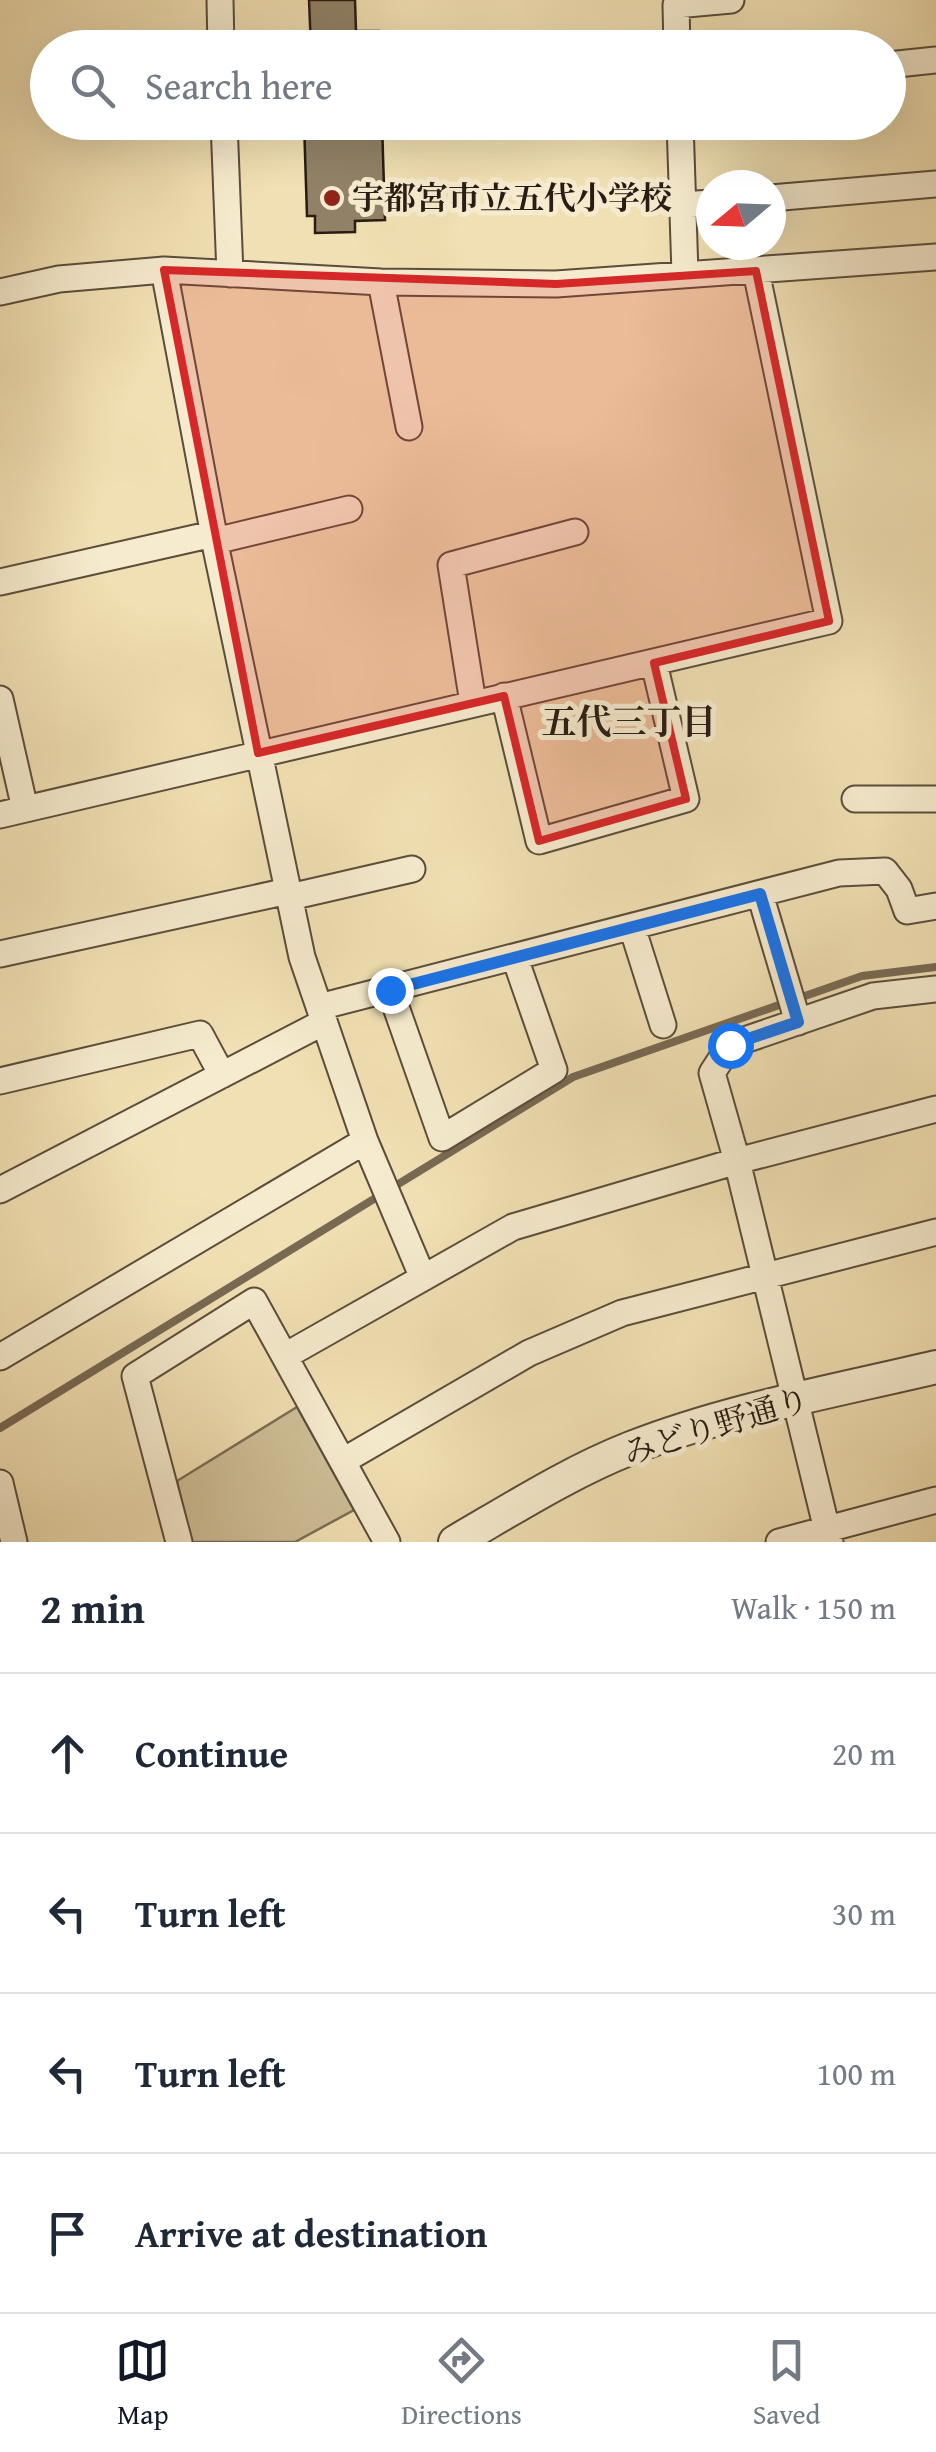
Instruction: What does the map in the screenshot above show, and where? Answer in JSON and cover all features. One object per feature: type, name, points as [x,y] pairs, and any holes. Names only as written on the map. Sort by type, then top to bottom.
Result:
[{"type":"street","points":[[220,0],[221,30]]},
{"type":"street","points":[[677,30],[676,5],[731,0]]},
{"type":"street","points":[[906,63],[936,60]]},
{"type":"street","points":[[225,140],[230,274]]},
{"type":"street","points":[[681,140],[685,274]]},
{"type":"street","points":[[786,197],[936,184]]},
{"type":"street","points":[[683,205],[696,204]]},
{"type":"street","points":[[0,292],[59,278],[164,270],[381,282],[556,284],[936,258]]},
{"type":"street","points":[[164,270],[215,541],[302,956],[365,1140],[423,1278]]},
{"type":"street","points":[[0,699],[13,812],[829,621],[756,271]]},
{"type":"street","points":[[381,282],[409,427]]},
{"type":"street","points":[[215,541],[350,508]]},
{"type":"street","points":[[473,702],[451,565],[575,532]]},
{"type":"street","points":[[0,582],[214,534],[215,541]]},
{"type":"street","points":[[504,696],[539,841],[686,800],[654,663]]},
{"type":"street","points":[[855,799],[936,799]]},
{"type":"street","points":[[0,954],[412,869]]},
{"type":"street","points":[[0,1190],[222,1075],[322,1015],[390,990],[839,873],[885,871],[907,911],[936,906]]},
{"type":"street","points":[[760,894],[798,1022]]},
{"type":"street","points":[[632,927],[663,1025]]},
{"type":"street","points":[[390,990],[442,1138],[554,1070],[514,958]]},
{"type":"street","points":[[828,1535],[737,1160],[712,1073],[730,1045],[873,996],[936,989]]},
{"type":"street","points":[[0,1081],[200,1034],[222,1075]]},
{"type":"street","points":[[285,1356],[513,1227],[737,1160],[936,1109]]},
{"type":"street","points":[[0,1357],[365,1140]]},
{"type":"street","points":[[343,1461],[528,1353],[622,1312],[936,1232]]},
{"type":"street","points":[[179,1542],[135,1376],[254,1301],[388,1542]]},
{"type":"street","name":"みどり野通り","points":[[454,1542],[627,1449],[678,1431],[936,1367]]},
{"type":"street","points":[[0,1484],[14,1542]]},
{"type":"street","points":[[780,1542],[828,1535],[936,1500]]},
{"type":"highlighted area","points":[[164,270],[556,284],[756,271],[829,621],[654,663],[686,799],[539,841],[504,696],[258,753]]},
{"type":"shaded area","points":[[297,1407],[354,1510],[295,1542],[191,1542],[177,1481]]},
{"type":"building","points":[[309,0],[355,0],[356,30],[310,30]]},
{"type":"building","points":[[305,140],[383,140],[385,220],[355,221],[355,232],[315,233],[315,216],[307,216]]},
{"type":"waterway","points":[[0,1428],[573,1077],[862,976],[936,967]]},
{"type":"place","name":"宇都宮市立五代小学校","points":[[332,198]]},
{"type":"district","name":"五代三丁目","points":[[629,722]]},
{"type":"route","points":[[390,990],[760,894],[798,1022],[730,1045]]}]
